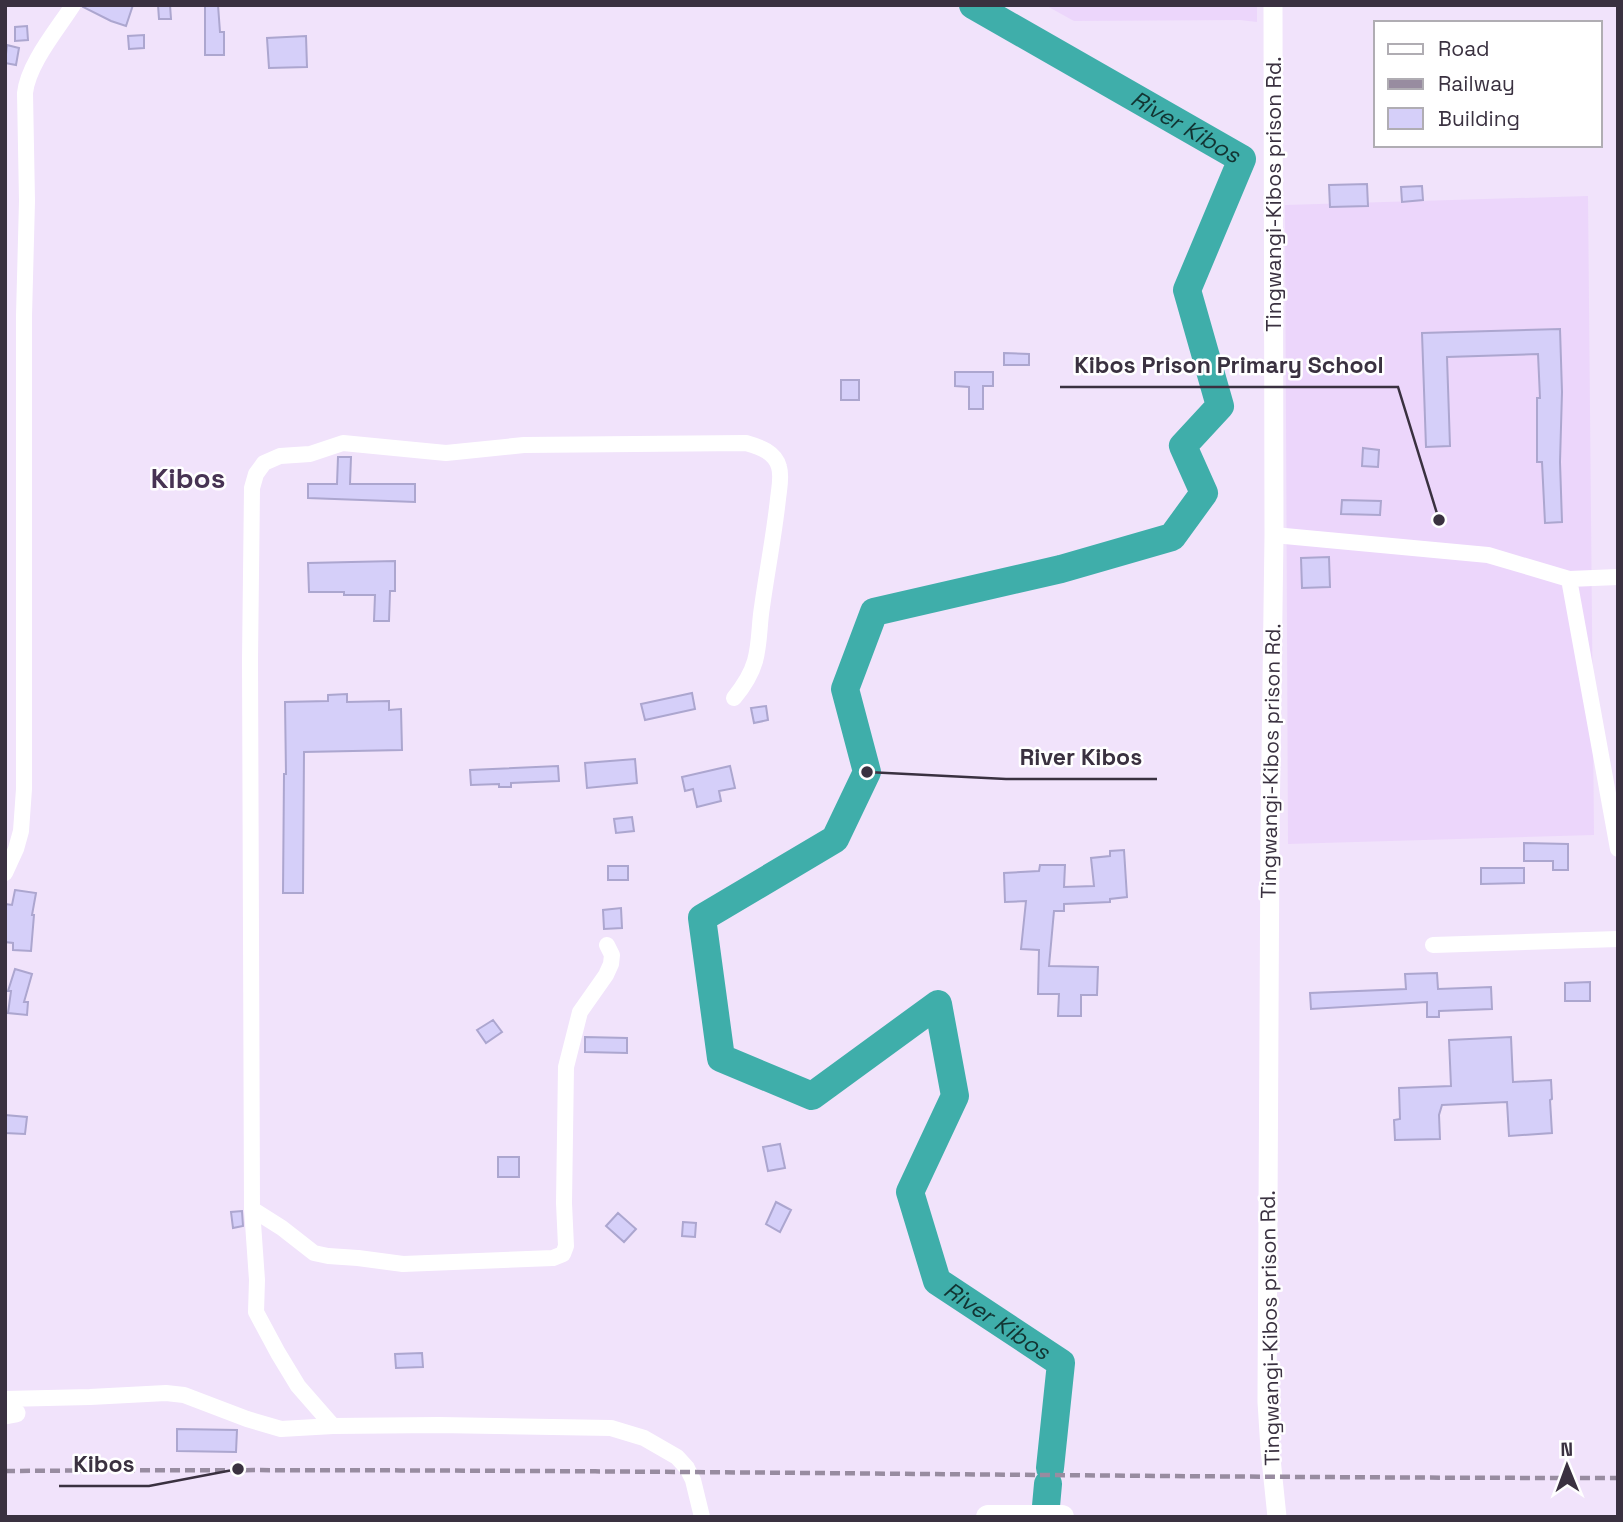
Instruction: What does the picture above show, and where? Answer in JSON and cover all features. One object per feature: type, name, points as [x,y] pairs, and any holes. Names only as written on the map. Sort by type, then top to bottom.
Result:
[{"type":"main road","points":[[988,1517],[1062,1517]]},
{"type":"street","points":[[5,873],[21,831],[24,789],[24,316],[27,201],[25,93],[33,65],[73,5]]},
{"type":"street","name":"Tingwangi-Kibos prison Rd.","points":[[1273,5],[1274,536],[1267,1402],[1277,1517]]},
{"type":"street","points":[[333,1426],[298,1386],[256,1312],[257,1280],[252,1209],[250,660],[252,488],[256,474],[264,463],[280,456],[310,454],[342,443],[446,453],[524,445],[746,443],[761,447],[771,454],[779,465],[777,509],[757,651],[751,671],[734,698]]},
{"type":"street","points":[[1274,536],[1488,555],[1569,579],[1618,577]]},
{"type":"street","points":[[1569,579],[1618,849]]},
{"type":"street","points":[[1433,945],[1618,939]]},
{"type":"street","points":[[252,1209],[314,1253],[328,1256],[403,1264],[553,1258],[562,1254],[566,1246],[566,1067],[580,1012],[611,964],[612,955],[607,945]]},
{"type":"street","points":[[8,1408],[90,1397],[166,1393],[199,1399],[247,1419],[281,1429],[439,1425],[611,1428],[643,1438],[677,1457],[693,1480],[702,1517]]},
{"type":"shaded area","points":[[1045,5],[1257,5],[1257,22],[1074,21]]},
{"type":"shaded area","points":[[1588,196],[1594,835],[1288,844],[1285,205]]},
{"type":"building","points":[[83,5],[133,5],[126,26]]},
{"type":"building","points":[[158,5],[170,5],[171,19],[159,19]]},
{"type":"building","points":[[205,5],[218,5],[220,32],[224,32],[224,55],[205,55]]},
{"type":"building","points":[[27,26],[28,40],[15,41],[15,27]]},
{"type":"building","points":[[144,35],[144,48],[129,49],[128,36]]},
{"type":"building","points":[[306,36],[307,67],[269,68],[267,38]]},
{"type":"building","points":[[7,45],[19,48],[16,65],[5,63]]},
{"type":"building","points":[[1367,184],[1368,206],[1330,207],[1329,185]]},
{"type":"building","points":[[1422,186],[1423,200],[1402,202],[1401,187]]},
{"type":"building","points":[[1560,329],[1562,522],[1545,523],[1542,462],[1537,462],[1537,398],[1540,398],[1538,354],[1447,357],[1450,446],[1426,447],[1422,333]]},
{"type":"building","points":[[1004,353],[1029,354],[1029,365],[1004,365]]},
{"type":"building","points":[[955,372],[993,372],[993,386],[983,386],[983,409],[969,409],[969,387],[955,386]]},
{"type":"building","points":[[841,380],[859,380],[859,400],[841,400]]},
{"type":"building","points":[[1363,448],[1379,450],[1378,467],[1362,466]]},
{"type":"building","points":[[338,457],[351,457],[350,484],[415,484],[415,502],[308,498],[308,484],[337,484]]},
{"type":"building","points":[[1342,500],[1381,501],[1380,515],[1341,514]]},
{"type":"building","points":[[1329,557],[1330,587],[1302,588],[1301,558]]},
{"type":"building","points":[[395,561],[395,591],[390,591],[389,621],[374,621],[375,595],[309,592],[308,563]]},
{"type":"building","points":[[692,693],[695,709],[645,720],[641,704]]},
{"type":"building","points":[[347,694],[347,702],[389,701],[389,710],[401,709],[402,750],[304,752],[303,893],[283,893],[285,702],[328,701],[328,695]]},
{"type":"building","points":[[766,706],[768,720],[754,723],[751,708]]},
{"type":"building","points":[[635,759],[637,783],[587,788],[585,763]]},
{"type":"building","points":[[558,766],[559,781],[511,783],[511,787],[499,787],[499,784],[471,785],[470,770]]},
{"type":"building","points":[[730,766],[735,788],[719,791],[721,801],[697,807],[693,789],[685,791],[682,777]]},
{"type":"building","points":[[632,817],[634,831],[616,833],[614,819]]},
{"type":"building","points":[[1524,843],[1568,844],[1568,870],[1553,870],[1553,861],[1524,861]]},
{"type":"building","points":[[1124,850],[1127,897],[1110,899],[1110,902],[1064,904],[1064,911],[1054,911],[1049,966],[1098,967],[1097,995],[1081,995],[1081,1016],[1058,1016],[1059,994],[1038,994],[1039,950],[1021,949],[1026,901],[1005,902],[1004,873],[1039,871],[1040,865],[1065,865],[1064,887],[1094,886],[1091,858],[1110,856],[1110,851]]},
{"type":"building","points":[[608,866],[628,866],[628,880],[608,880]]},
{"type":"building","points":[[1481,868],[1524,868],[1524,883],[1481,884]]},
{"type":"building","points":[[15,890],[36,893],[31,951],[13,950],[13,943],[5,942],[5,904],[12,905]]},
{"type":"building","points":[[621,908],[622,928],[604,929],[603,910]]},
{"type":"building","points":[[15,969],[32,974],[24,1002],[28,1002],[27,1015],[8,1013],[11,991],[8,991]]},
{"type":"building","points":[[1437,973],[1438,989],[1491,987],[1492,1009],[1439,1011],[1439,1017],[1427,1017],[1427,1002],[1311,1009],[1310,993],[1406,989],[1405,974]]},
{"type":"building","points":[[1590,982],[1590,1001],[1565,1001],[1565,983]]},
{"type":"building","points":[[493,1020],[502,1032],[486,1043],[477,1030]]},
{"type":"building","points":[[585,1037],[627,1038],[627,1053],[585,1052]]},
{"type":"building","points":[[1511,1037],[1513,1082],[1551,1080],[1552,1133],[1509,1136],[1507,1102],[1442,1105],[1439,1115],[1440,1139],[1395,1140],[1394,1120],[1400,1119],[1399,1088],[1451,1086],[1449,1040]]},
{"type":"building","points":[[5,1115],[27,1117],[25,1134],[5,1133]]},
{"type":"building","points":[[780,1144],[785,1168],[768,1171],[763,1147]]},
{"type":"building","points":[[498,1157],[519,1157],[519,1177],[498,1177]]},
{"type":"building","points":[[776,1202],[791,1210],[780,1232],[766,1224]]},
{"type":"building","points":[[242,1211],[243,1226],[233,1228],[231,1212]]},
{"type":"building","points":[[618,1213],[636,1229],[624,1242],[606,1226]]},
{"type":"building","points":[[683,1222],[696,1223],[695,1237],[682,1236]]},
{"type":"building","points":[[422,1353],[423,1367],[396,1368],[395,1354]]},
{"type":"building","points":[[177,1429],[237,1430],[236,1452],[177,1451]]},
{"type":"waterway","name":"River Kibos","points":[[973,5],[1242,159],[1187,290],[1220,406],[1183,446],[1204,493],[1172,537],[1061,569],[874,612],[845,689],[867,772],[835,839],[702,918],[721,1058],[812,1096],[938,1004],[955,1096],[910,1192],[937,1281],[1061,1363],[1050,1468]]},
{"type":"waterway","points":[[1045,1517],[1048,1484]]},
{"type":"railway","points":[[5,1471],[408,1470],[1618,1478]]},
{"type":"place","name":"Kibos Prison Primary School","points":[[1439,520]]},
{"type":"place","name":"River Kibos","points":[[867,772]]},
{"type":"place","name":"Kibos","points":[[238,1469]]},
{"type":"district","name":"Kibos","points":[[188,478]]}]
